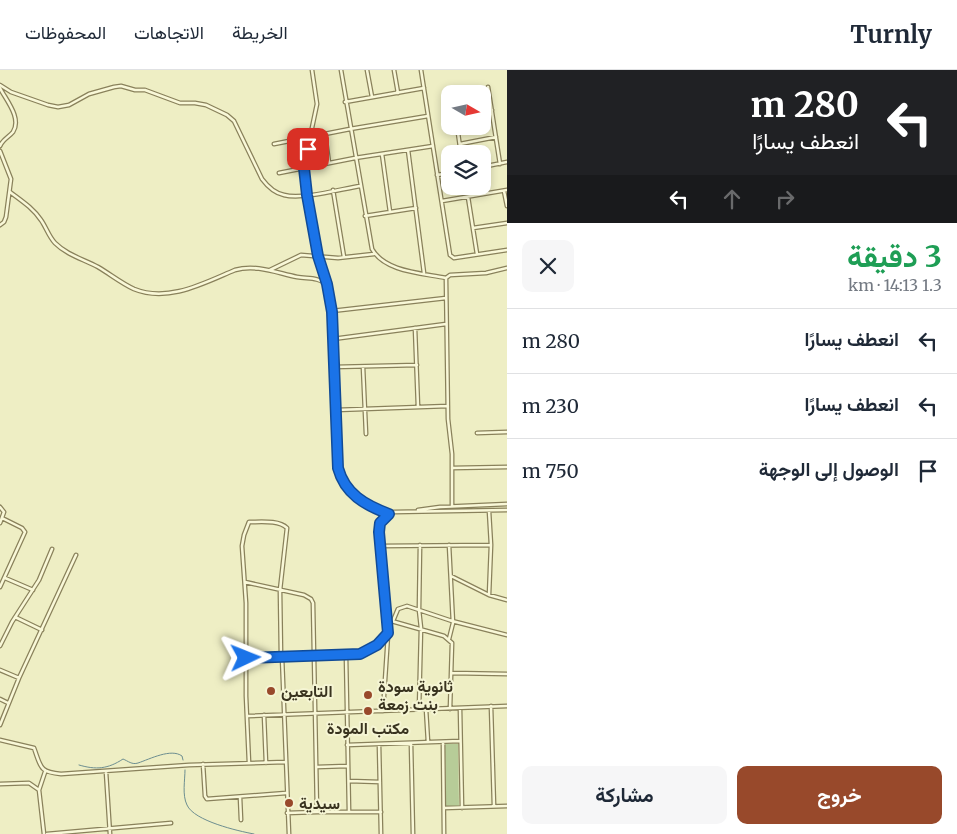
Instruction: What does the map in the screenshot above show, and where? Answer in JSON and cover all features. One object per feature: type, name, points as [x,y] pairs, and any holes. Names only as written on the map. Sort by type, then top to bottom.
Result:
[{"type":"street","points":[[312,70],[317,100],[304,168],[318,256],[327,284],[332,312],[338,464],[344,485],[349,491],[368,505],[389,514]]},
{"type":"street","points":[[341,70],[370,244],[374,254],[391,267],[446,278],[450,275],[486,273],[507,268]]},
{"type":"street","points":[[367,70],[372,97]]},
{"type":"street","points":[[394,70],[398,93]]},
{"type":"street","points":[[421,70],[450,255],[454,258],[507,250]]},
{"type":"street","points":[[0,86],[16,122],[14,130],[3,140],[0,146]]},
{"type":"street","points":[[0,86],[11,92],[53,107],[69,105],[89,94],[117,86],[135,90],[148,90],[180,103],[206,105],[227,115],[234,121],[262,179],[276,193],[289,196],[307,195],[360,186]]},
{"type":"street","points":[[346,102],[424,88]]},
{"type":"street","points":[[491,104],[500,164]]},
{"type":"street","points":[[274,144],[428,116]]},
{"type":"street","points":[[325,134],[330,163]]},
{"type":"street","points":[[458,135],[460,144],[496,137]]},
{"type":"street","points":[[279,173],[355,158],[433,146]]},
{"type":"street","points":[[408,150],[424,274]]},
{"type":"street","points":[[0,151],[11,175],[6,220],[0,225]]},
{"type":"street","points":[[382,154],[390,212]]},
{"type":"street","points":[[491,166],[507,162]]},
{"type":"street","points":[[437,175],[441,174]]},
{"type":"street","points":[[333,190],[344,257]]},
{"type":"street","points":[[441,201],[506,191],[507,206]]},
{"type":"street","points":[[10,192],[37,214],[52,240],[58,246],[76,258],[96,266],[141,291],[173,294],[240,268],[270,270],[305,278],[319,279],[327,284]]},
{"type":"street","points":[[468,197],[477,254]]},
{"type":"street","points":[[365,216],[416,208]]},
{"type":"street","points":[[473,228],[507,223]]},
{"type":"street","points":[[270,270],[295,257],[307,255],[344,257],[374,254]]},
{"type":"street","points":[[446,278],[452,506]]},
{"type":"street","points":[[332,312],[446,298]]},
{"type":"street","points":[[333,339],[446,324]]},
{"type":"street","points":[[415,328],[418,407]]},
{"type":"street","points":[[334,367],[417,365]]},
{"type":"street","points":[[363,367],[366,434]]},
{"type":"street","points":[[336,410],[448,406]]},
{"type":"street","points":[[477,433],[507,432]]},
{"type":"street","points":[[452,468],[507,467]]},
{"type":"street","points":[[416,511],[452,506],[507,504]]},
{"type":"street","points":[[0,507],[4,512],[0,522]]},
{"type":"street","points":[[383,711],[388,620],[380,546],[380,526],[382,520],[389,514],[398,511],[507,510]]},
{"type":"street","points":[[489,595],[490,511]]},
{"type":"street","points":[[0,587],[25,532],[22,528],[2,518]]},
{"type":"street","points":[[250,763],[246,696],[245,582],[242,542],[249,522],[268,522],[284,525],[287,528],[280,590],[289,834]]},
{"type":"street","points":[[380,546],[420,544],[491,545]]},
{"type":"street","points":[[419,709],[421,628],[419,610],[420,544]]},
{"type":"street","points":[[449,545],[453,623],[449,638]]},
{"type":"street","points":[[0,646],[15,617],[44,570],[52,549]]},
{"type":"street","points":[[0,724],[19,678],[76,555]]},
{"type":"street","points":[[451,576],[489,595],[507,600]]},
{"type":"street","points":[[4,578],[33,590]]},
{"type":"street","points":[[245,582],[308,597],[313,603],[317,812]]},
{"type":"street","points":[[394,621],[396,613],[401,607],[407,606],[452,621],[507,634]]},
{"type":"street","points":[[15,617],[42,630]]},
{"type":"street","points":[[388,620],[421,628],[449,638],[452,643],[450,709]]},
{"type":"street","points":[[246,658],[360,654],[377,645],[388,633]]},
{"type":"street","points":[[346,655],[349,812]]},
{"type":"street","points":[[0,670],[19,678]]},
{"type":"street","points":[[452,673],[507,674]]},
{"type":"street","points":[[0,700],[8,703]]},
{"type":"street","points":[[491,706],[494,806]]},
{"type":"street","points":[[248,716],[507,706]]},
{"type":"street","points":[[460,708],[462,808]]},
{"type":"street","points":[[426,709],[428,742]]},
{"type":"street","points":[[264,715],[266,763]]},
{"type":"street","points":[[0,740],[34,748],[40,767],[45,772],[61,774],[203,764],[285,762]]},
{"type":"street","points":[[348,745],[460,741]]},
{"type":"street","points":[[443,742],[444,834]]},
{"type":"street","points":[[411,743],[412,834]]},
{"type":"street","points":[[379,744],[380,834]]},
{"type":"street","points":[[203,764],[204,796],[206,799],[286,793]]},
{"type":"street","points":[[316,767],[348,766]]},
{"type":"street","points":[[45,772],[39,790],[46,834],[171,823]]},
{"type":"street","points":[[106,772],[110,834]]},
{"type":"street","points":[[348,781],[380,782]]},
{"type":"street","points":[[0,784],[29,783],[39,790]]},
{"type":"street","points":[[240,797],[240,820]]},
{"type":"street","points":[[444,808],[507,806]]},
{"type":"street","points":[[287,813],[380,812]]},
{"type":"green space","points":[[445,744],[458,744],[459,806],[446,806]]},
{"type":"waterway","points":[[79,765],[102,768],[123,759],[136,763],[172,753],[182,756],[183,760]]},
{"type":"waterway","points":[[185,770],[185,797],[191,811],[217,824],[254,834]]},
{"type":"place","name":"التابعين","points":[[271,691]]},
{"type":"place","name":"ثانوية سودة بنت زمعة","points":[[368,695]]},
{"type":"place","name":"مكتب المودة","points":[[368,711]]},
{"type":"place","name":"سيدية","points":[[289,803]]},
{"type":"route","points":[[246,658],[360,654],[377,645],[388,633],[379,532],[380,523],[389,514],[368,505],[349,491],[344,485],[338,468],[332,312],[327,284],[318,256],[307,195],[304,168],[308,149]]}]
